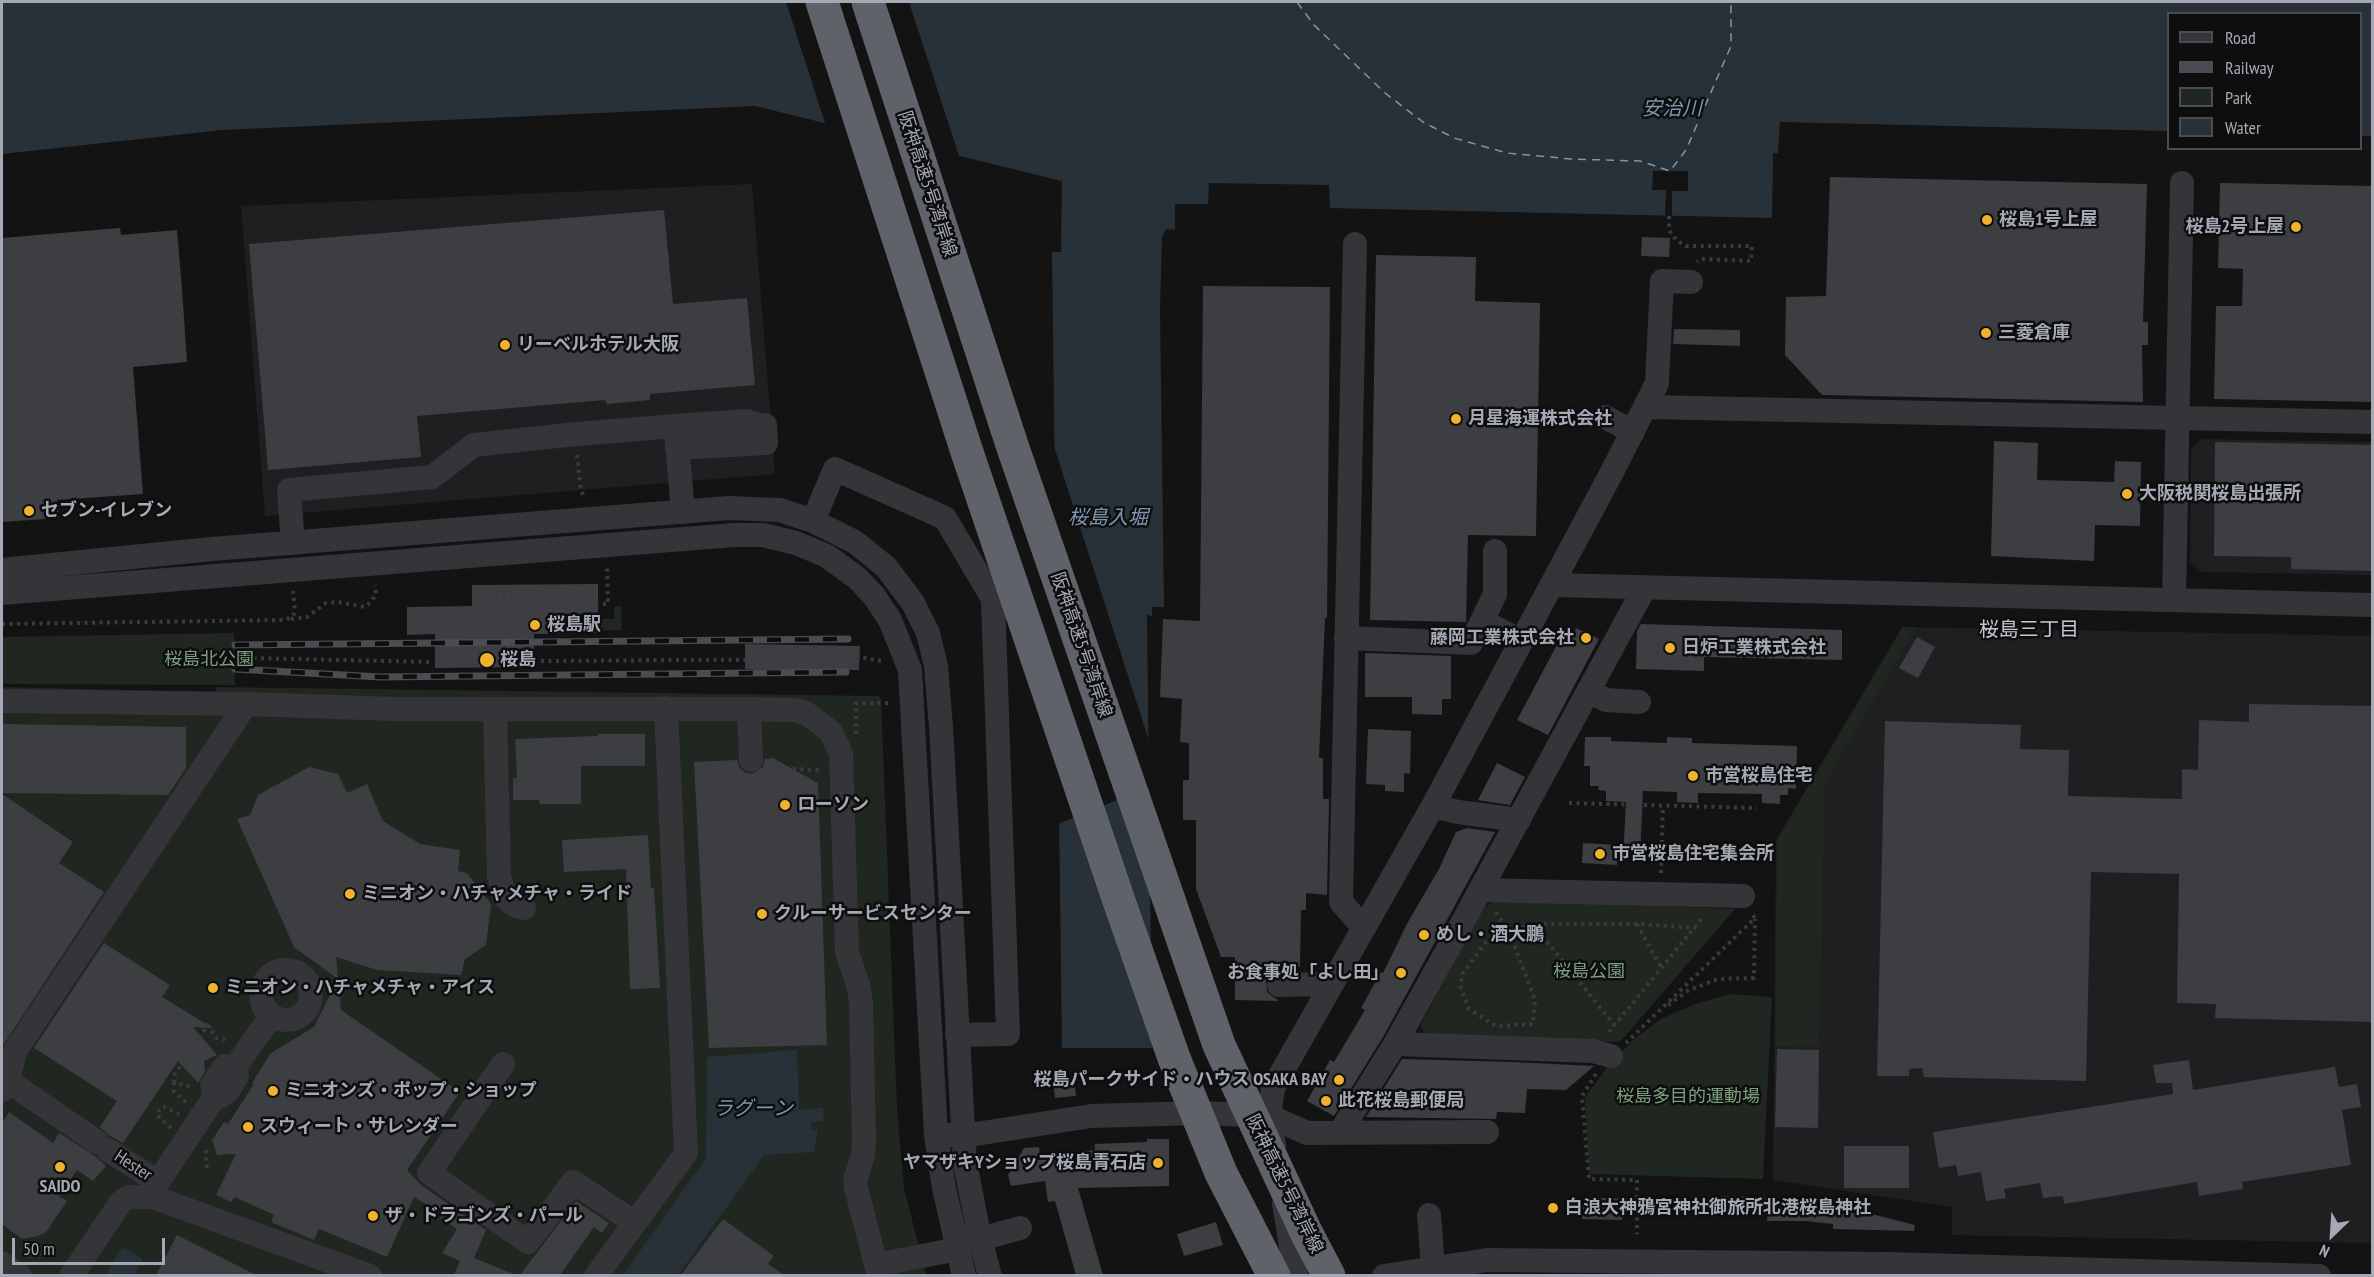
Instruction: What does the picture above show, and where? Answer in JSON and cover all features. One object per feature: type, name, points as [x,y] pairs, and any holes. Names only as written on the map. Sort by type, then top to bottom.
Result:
[{"type":"highway","points":[[822,2],[967,452],[1170,1047],[1221,1173],[1274,1275]]},
{"type":"highway","name":"阪神高速5号湾岸線","points":[[868,2],[1012,445],[1219,1045],[1306,1232],[1329,1275]]},
{"type":"street","points":[[2174,600],[2182,183]]},
{"type":"street","points":[[1355,244],[1341,902],[1364,928]]},
{"type":"street","points":[[1296,1275],[1269,1116],[1273,1088],[1433,806],[1646,407],[1657,383],[1662,281],[1692,282]]},
{"type":"street","points":[[1646,407],[2373,422]]},
{"type":"street","points":[[1605,417],[1633,432]]},
{"type":"street","points":[[293,543],[289,490],[432,477],[474,445],[676,437],[683,512]]},
{"type":"street","points":[[813,520],[835,469],[945,518],[993,599],[1008,1034],[957,1035]]},
{"type":"street","points":[[2,570],[212,549],[729,508],[780,510],[813,520],[855,542],[886,567],[913,603],[928,633],[936,666],[965,1163],[980,1239],[990,1275]]},
{"type":"street","points":[[2,593],[734,535],[774,538],[796,543],[827,556],[857,578],[874,596],[890,620],[910,670],[936,1135],[944,1188],[964,1275]]},
{"type":"street","points":[[1346,638],[1471,643],[1496,594],[1496,551]]},
{"type":"street","points":[[1552,585],[2373,604]]},
{"type":"street","points":[[1341,1131],[1395,1044],[1645,587]]},
{"type":"street","points":[[1482,621],[1521,641]]},
{"type":"street","points":[[1588,691],[1606,700],[1639,702]]},
{"type":"street","points":[[2,701],[495,709],[750,709],[794,710],[806,713],[830,730],[841,753],[847,952],[859,988],[861,1004],[864,1141],[863,1155],[855,1180],[877,1270],[958,1249]]},
{"type":"street","points":[[5,1085],[15,1051],[246,704]]},
{"type":"street","points":[[599,1271],[686,1153],[666,708]]},
{"type":"street","points":[[495,709],[499,876],[505,897],[514,905],[524,908]]},
{"type":"street","points":[[750,709],[751,759]]},
{"type":"street","points":[[1433,806],[1458,812],[1519,820]]},
{"type":"street","points":[[1481,890],[1743,896]]},
{"type":"street","points":[[1279,985],[1332,984]]},
{"type":"street","points":[[155,1190],[214,1096],[221,1096],[228,1090],[237,1076],[236,1066],[271,1016]]},
{"type":"street","points":[[1395,1044],[1602,1054]]},
{"type":"street","points":[[503,1064],[429,1173],[528,1242],[573,1182],[634,1223]]},
{"type":"street","name":"Hester","points":[[5,1085],[99,1144],[155,1190]]},
{"type":"street","points":[[936,1135],[963,1136],[1091,1116],[1200,1113],[1269,1116],[1307,1133],[1341,1131],[1487,1132]]},
{"type":"street","points":[[1200,1113],[1203,1140]]},
{"type":"street","points":[[71,1275],[121,1202],[128,1197],[155,1190],[370,1275]]},
{"type":"street","points":[[1429,1215],[1433,1267]]},
{"type":"street","points":[[980,1239],[1020,1228]]},
{"type":"street","points":[[1384,1275],[1487,1260],[1888,1264],[2319,1275]]},
{"type":"street","points":[[2,1263],[20,1275]]},
{"type":"path","points":[[1669,216],[1669,230],[1676,240],[1686,246],[1752,246],[1751,261],[1701,259]]},
{"type":"path","points":[[577,452],[581,491],[585,497]]},
{"type":"path","points":[[481,662],[480,597],[496,598],[497,593],[531,593],[531,604],[608,604],[607,565]]},
{"type":"path","points":[[2,624],[290,619],[307,617],[326,603],[338,602],[365,607],[372,602],[376,593],[375,584]]},
{"type":"path","points":[[290,619],[296,611],[293,591]]},
{"type":"path","points":[[541,661],[827,660],[860,657],[881,661]]},
{"type":"path","points":[[246,658],[433,662]]},
{"type":"path","points":[[440,661],[533,662]]},
{"type":"path","points":[[856,740],[856,703],[891,703]]},
{"type":"path","points":[[793,769],[823,770]]},
{"type":"path","points":[[1569,803],[1757,808]]},
{"type":"path","points":[[1660,895],[1663,806]]},
{"type":"path","points":[[1481,890],[1509,932],[1535,1000],[1533,1024],[1496,1026],[1469,1009],[1460,986],[1463,973],[1488,939],[1509,932],[1533,924],[1637,924],[1696,928]]},
{"type":"path","points":[[1638,1234],[1637,1180],[1589,1179],[1582,1096],[1615,1026],[1696,928],[1717,896]]},
{"type":"path","points":[[1602,1054],[1689,990],[1718,979],[1754,978],[1755,918],[1743,896]]},
{"type":"path","points":[[1657,1012],[1755,918]]},
{"type":"path","points":[[1533,924],[1615,1026]]},
{"type":"path","points":[[1637,924],[1662,969]]},
{"type":"path","points":[[174,1083],[175,1074],[208,1024],[216,1038],[232,1040]]},
{"type":"shaded area","points":[[752,184],[775,474],[265,516],[241,206]]},
{"type":"shaded area","points":[[2202,439],[2372,442],[2372,575],[2201,572],[2190,561],[2191,449]]},
{"type":"shaded area","points":[[1902,627],[2372,636],[2372,1243],[1952,1235],[1952,1207],[1773,1180],[1776,840]]},
{"type":"green space","points":[[621,606],[622,630],[598,631],[599,619],[614,619],[614,607]]},
{"type":"green space","points":[[1903,627],[1916,627],[1825,783],[1819,1047],[1776,1046],[1777,840]]},
{"type":"green space","name":"桜島北公園","points":[[234,633],[235,685],[2,684],[2,637]]},
{"type":"green space","points":[[2,687],[215,692],[216,687],[879,696],[881,699],[897,1109],[904,1188],[926,1275],[2,1276]]},
{"type":"green space","name":"桜島公園","points":[[1497,900],[1735,909],[1620,1042],[1427,1036],[1420,1026],[1484,907]]},
{"type":"green space","name":"桜島多目的運動場","points":[[1731,994],[1772,997],[1763,1179],[1589,1174],[1585,1097],[1606,1069],[1633,1040],[1661,1019],[1695,1004]]},
{"type":"water","name":"安治川","points":[[2,2],[2372,2],[2372,136],[2362,136],[2362,12],[2167,12],[2167,131],[1780,122],[1778,153],[1773,153],[1772,218],[1330,208],[1329,185],[1209,183],[1208,204],[1175,204],[1175,230],[1166,229],[1162,237],[1160,310],[1164,607],[1152,607],[1152,616],[1147,615],[1152,1048],[1062,1048],[1052,252],[1061,252],[1062,181],[755,106],[222,130],[2,154]]},
{"type":"water","name":"ラグーン","points":[[797,1050],[799,1110],[823,1108],[824,1121],[811,1122],[811,1130],[818,1129],[814,1152],[764,1155],[678,1275],[623,1275],[706,1158],[707,1057]]},
{"type":"water","points":[[122,1247],[143,1259],[134,1275],[105,1275]]},
{"type":"pier","points":[[786,2],[909,2],[960,159],[826,126]]},
{"type":"pier","points":[[1653,171],[1688,171],[1688,191],[1672,191],[1672,216],[1665,216],[1666,190],[1652,190]]},
{"type":"pier","points":[[1051,437],[1152,750],[1152,786],[1055,825]]},
{"type":"building","points":[[1830,177],[2147,184],[2143,322],[2148,322],[2148,345],[2142,345],[2143,402],[1822,395],[1785,355],[1786,297],[1826,296]]},
{"type":"building","points":[[2220,183],[2373,186],[2373,402],[2214,399],[2216,306],[2242,306],[2243,269],[2218,268]]},
{"type":"building","name":"リーベルホテル大阪","points":[[664,210],[673,304],[747,298],[755,385],[650,394],[650,400],[607,404],[605,400],[417,416],[421,457],[268,470],[249,244]]},
{"type":"building","points":[[120,228],[121,235],[177,230],[187,362],[133,367],[143,494],[57,500],[59,518],[2,522],[2,238]]},
{"type":"building","points":[[1642,237],[1670,238],[1669,257],[1641,256]]},
{"type":"building","name":"月星海運株式会社","points":[[1376,255],[1476,257],[1475,301],[1540,303],[1536,536],[1468,535],[1466,622],[1370,620]]},
{"type":"building","points":[[1203,286],[1330,287],[1327,618],[1325,618],[1319,758],[1323,758],[1323,799],[1329,799],[1327,895],[1306,893],[1306,910],[1301,910],[1300,967],[1279,967],[1279,971],[1271,973],[1266,979],[1267,992],[1279,1001],[1235,1000],[1235,957],[1221,957],[1196,889],[1196,820],[1183,820],[1183,780],[1189,780],[1189,743],[1180,742],[1182,699],[1160,697],[1163,619],[1200,621]]},
{"type":"building","points":[[1674,329],[1740,330],[1740,346],[1673,344]]},
{"type":"building","points":[[1994,441],[2038,443],[2037,480],[2114,482],[2115,461],[2141,462],[2140,526],[2095,525],[2094,561],[1991,556]]},
{"type":"building","points":[[2215,442],[2373,445],[2373,571],[2291,569],[2291,557],[2214,556]]},
{"type":"building","name":"桜島駅","points":[[598,584],[598,633],[534,634],[535,667],[435,668],[435,634],[407,635],[407,607],[472,606],[472,585]]},
{"type":"building","points":[[1641,624],[1842,630],[1842,660],[1704,657],[1704,671],[1636,669],[1637,631]]},
{"type":"building","points":[[1576,628],[1599,639],[1548,735],[1517,720],[1560,639],[1569,644]]},
{"type":"building","points":[[1917,637],[1935,647],[1918,678],[1899,668]]},
{"type":"building","points":[[745,644],[860,646],[859,670],[745,669]]},
{"type":"building","points":[[1365,653],[1451,656],[1451,699],[1442,699],[1442,715],[1412,714],[1412,697],[1365,697]]},
{"type":"building","points":[[2249,704],[2373,706],[2373,1022],[2215,1018],[2216,1004],[2177,1003],[2179,874],[2091,872],[2086,1081],[1924,1077],[1922,1068],[1909,1069],[1909,1076],[1877,1076],[1885,721],[2021,725],[2020,749],[2069,750],[2068,796],[2182,799],[2182,769],[2198,770],[2199,720],[2249,722]]},
{"type":"building","points":[[2,724],[186,727],[186,768],[168,795],[2,793]]},
{"type":"building","points":[[1368,729],[1411,731],[1410,774],[1404,773],[1404,792],[1385,791],[1385,785],[1366,784]]},
{"type":"building","points":[[598,734],[645,734],[645,766],[581,766],[581,804],[540,804],[539,800],[513,800],[513,778],[517,778],[515,739],[598,736]]},
{"type":"building","name":"市営桜島住宅","points":[[1585,737],[1611,737],[1611,741],[1667,743],[1667,737],[1692,738],[1692,743],[1797,746],[1796,789],[1788,788],[1788,795],[1780,795],[1780,804],[1762,803],[1762,794],[1698,793],[1698,803],[1677,802],[1677,792],[1643,791],[1640,858],[1623,858],[1626,802],[1606,801],[1606,791],[1598,790],[1599,786],[1590,786],[1590,766],[1584,766]]},
{"type":"building","name":"クルーサービスセンター","points":[[773,758],[818,783],[827,1045],[709,1048],[694,762],[737,760],[744,772],[752,774],[763,767],[765,759]]},
{"type":"building","points":[[1497,763],[1525,777],[1510,805],[1478,800]]},
{"type":"building","points":[[309,767],[338,774],[347,793],[367,784],[383,821],[420,844],[460,850],[458,871],[467,873],[491,904],[486,945],[465,959],[461,975],[377,970],[336,957],[341,1010],[460,1092],[407,1170],[421,1185],[486,1230],[474,1258],[516,1275],[454,1275],[460,1261],[442,1253],[457,1229],[440,1218],[442,1214],[414,1197],[387,1257],[319,1229],[314,1240],[271,1222],[274,1215],[235,1197],[231,1202],[216,1195],[236,1154],[217,1155],[212,1140],[224,1122],[228,1124],[271,1053],[314,1027],[338,979],[294,947],[237,819],[250,815],[258,795]]},
{"type":"building","points":[[2,794],[73,842],[59,863],[104,892],[2,1047]]},
{"type":"building","points":[[1467,828],[1495,832],[1383,1037],[1334,1116],[1307,1101],[1330,1060],[1334,1062],[1365,1010],[1361,1008],[1381,972],[1383,973],[1408,922],[1439,869],[1456,832]]},
{"type":"building","points":[[648,835],[651,888],[654,888],[660,988],[630,989],[626,869],[564,872],[562,840]]},
{"type":"building","name":"市営桜島住宅集会所","points":[[1583,843],[1618,845],[1617,865],[1582,863]]},
{"type":"building","points":[[104,943],[170,985],[162,997],[213,1028],[193,1027],[217,1055],[204,1061],[205,1071],[198,1083],[178,1061],[123,1143],[100,1127],[117,1101],[34,1048]]},
{"type":"building","points":[[1777,1049],[1819,1050],[1818,1128],[1775,1127]]},
{"type":"building","points":[[1402,1059],[1594,1066],[1566,1090],[1527,1089],[1525,1113],[1497,1112],[1496,1119],[1366,1117]]},
{"type":"building","points":[[2189,1060],[2193,1090],[2335,1067],[2339,1087],[2357,1084],[2361,1107],[2342,1110],[2351,1165],[2242,1182],[2243,1189],[2199,1196],[2197,1182],[2064,1204],[2063,1196],[2043,1198],[2040,1183],[2004,1189],[2006,1198],[1986,1201],[1981,1172],[1958,1176],[1956,1165],[1939,1168],[1933,1132],[2173,1094],[2172,1083],[2156,1083],[2153,1065]]},
{"type":"building","points":[[1074,1080],[1076,1096],[1055,1098],[1053,1082]]},
{"type":"building","points":[[9,1112],[53,1143],[59,1133],[95,1156],[106,1166],[93,1181],[77,1170],[59,1196],[67,1201],[46,1232],[22,1239],[2,1224],[2,1123]]},
{"type":"building","points":[[1147,1139],[1169,1139],[1169,1186],[1078,1188],[1103,1275],[1076,1275],[1055,1201],[1048,1202],[1045,1181],[1011,1186],[1008,1175],[1024,1148],[1039,1147],[1040,1157],[1095,1150],[1095,1144],[1147,1142]]},
{"type":"building","points":[[1844,1146],[1909,1146],[1909,1188],[1844,1188]]},
{"type":"building","points":[[1720,1196],[1766,1197],[1766,1213],[1719,1210]]},
{"type":"building","points":[[1583,1197],[1623,1199],[1622,1220],[1582,1219]]},
{"type":"building","points":[[576,1201],[609,1223],[602,1233],[594,1227],[560,1275],[520,1275]]},
{"type":"building","points":[[1768,1203],[1809,1203],[1844,1207],[1915,1225],[1914,1231],[1833,1229],[1833,1224],[1767,1221]]},
{"type":"building","points":[[723,1219],[774,1256],[768,1264],[784,1275],[681,1275]]},
{"type":"building","points":[[1216,1222],[1223,1245],[1184,1256],[1177,1234]]},
{"type":"building","points":[[177,1235],[256,1275],[156,1275]]},
{"type":"ferry route","points":[[1297,2],[1314,25],[1385,93],[1423,122],[1454,138],[1507,153],[1570,159],[1640,161],[1670,171],[1686,150],[1731,46],[1731,2]]},
{"type":"railway","points":[[235,645],[848,639]]},
{"type":"railway","points":[[235,669],[380,677],[846,672]]},
{"type":"place","name":"桜島1号上屋","points":[[1987,220]]},
{"type":"place","name":"桜島2号上屋","points":[[2296,227]]},
{"type":"place","name":"三菱倉庫","points":[[1986,333]]},
{"type":"place","name":"リーベルホテル大阪","points":[[505,345]]},
{"type":"place","name":"月星海運株式会社","points":[[1456,419]]},
{"type":"place","name":"大阪税関桜島出張所","points":[[2127,494]]},
{"type":"place","name":"セブン-イレブン","points":[[29,511]]},
{"type":"place","name":"桜島駅","points":[[535,625]]},
{"type":"place","name":"藤岡工業株式会社","points":[[1586,638]]},
{"type":"place","name":"日炉工業株式会社","points":[[1670,648]]},
{"type":"place","name":"桜島","points":[[487,660]]},
{"type":"place","name":"市営桜島住宅","points":[[1693,776]]},
{"type":"place","name":"ローソン","points":[[785,805]]},
{"type":"place","name":"市営桜島住宅集会所","points":[[1600,854]]},
{"type":"place","name":"ミニオン・ハチャメチャ・ライド","points":[[350,894]]},
{"type":"place","name":"クルーサービスセンター","points":[[762,914]]},
{"type":"place","name":"めし・酒大鵬","points":[[1424,935]]},
{"type":"place","name":"お食事処「よし田」","points":[[1401,973]]},
{"type":"place","name":"ミニオン・ハチャメチャ・アイス","points":[[213,988]]},
{"type":"place","name":"桜島パークサイド・ハウス OSAKA BAY","points":[[1339,1080]]},
{"type":"place","name":"ミニオンズ・ポップ・ショップ","points":[[273,1091]]},
{"type":"place","name":"此花桜島郵便局","points":[[1326,1101]]},
{"type":"place","name":"スウィート・サレンダー","points":[[248,1127]]},
{"type":"place","name":"ヤマザキYショップ桜島青石店","points":[[1158,1163]]},
{"type":"place","name":"SAIDO","points":[[60,1167]]},
{"type":"place","name":"白浪大神鴉宮神社御旅所北港桜島神社","points":[[1553,1208]]},
{"type":"place","name":"ザ・ドラゴンズ・パール","points":[[373,1216]]},
{"type":"district","name":"桜島三丁目","points":[[2029,630]]},
{"type":"water label","name":"桜島入堀","points":[[1108,518]]}]
